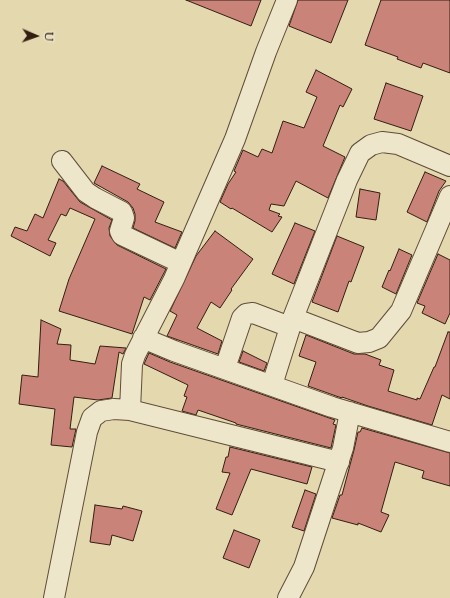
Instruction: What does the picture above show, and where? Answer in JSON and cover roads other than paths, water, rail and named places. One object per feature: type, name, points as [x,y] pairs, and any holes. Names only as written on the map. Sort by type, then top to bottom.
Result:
[{"type":"street","points":[[130,410],[132,364],[135,355],[181,263],[235,138],[287,0]]},
{"type":"street","points":[[272,385],[292,323],[347,180],[360,154],[371,145],[382,142],[398,144],[450,166]]},
{"type":"street","points":[[62,161],[86,192],[122,212],[124,218],[120,231],[122,235],[181,263]]},
{"type":"street","points":[[225,368],[242,318],[246,314],[253,313],[292,323],[358,343],[369,342],[379,338],[401,311],[450,196]]},
{"type":"street","points":[[143,338],[174,351],[350,412],[450,442]]},
{"type":"street","points":[[54,598],[87,432],[92,418],[101,412],[130,410],[338,462]]},
{"type":"street","points":[[288,598],[304,567],[338,462],[350,412]]}]
